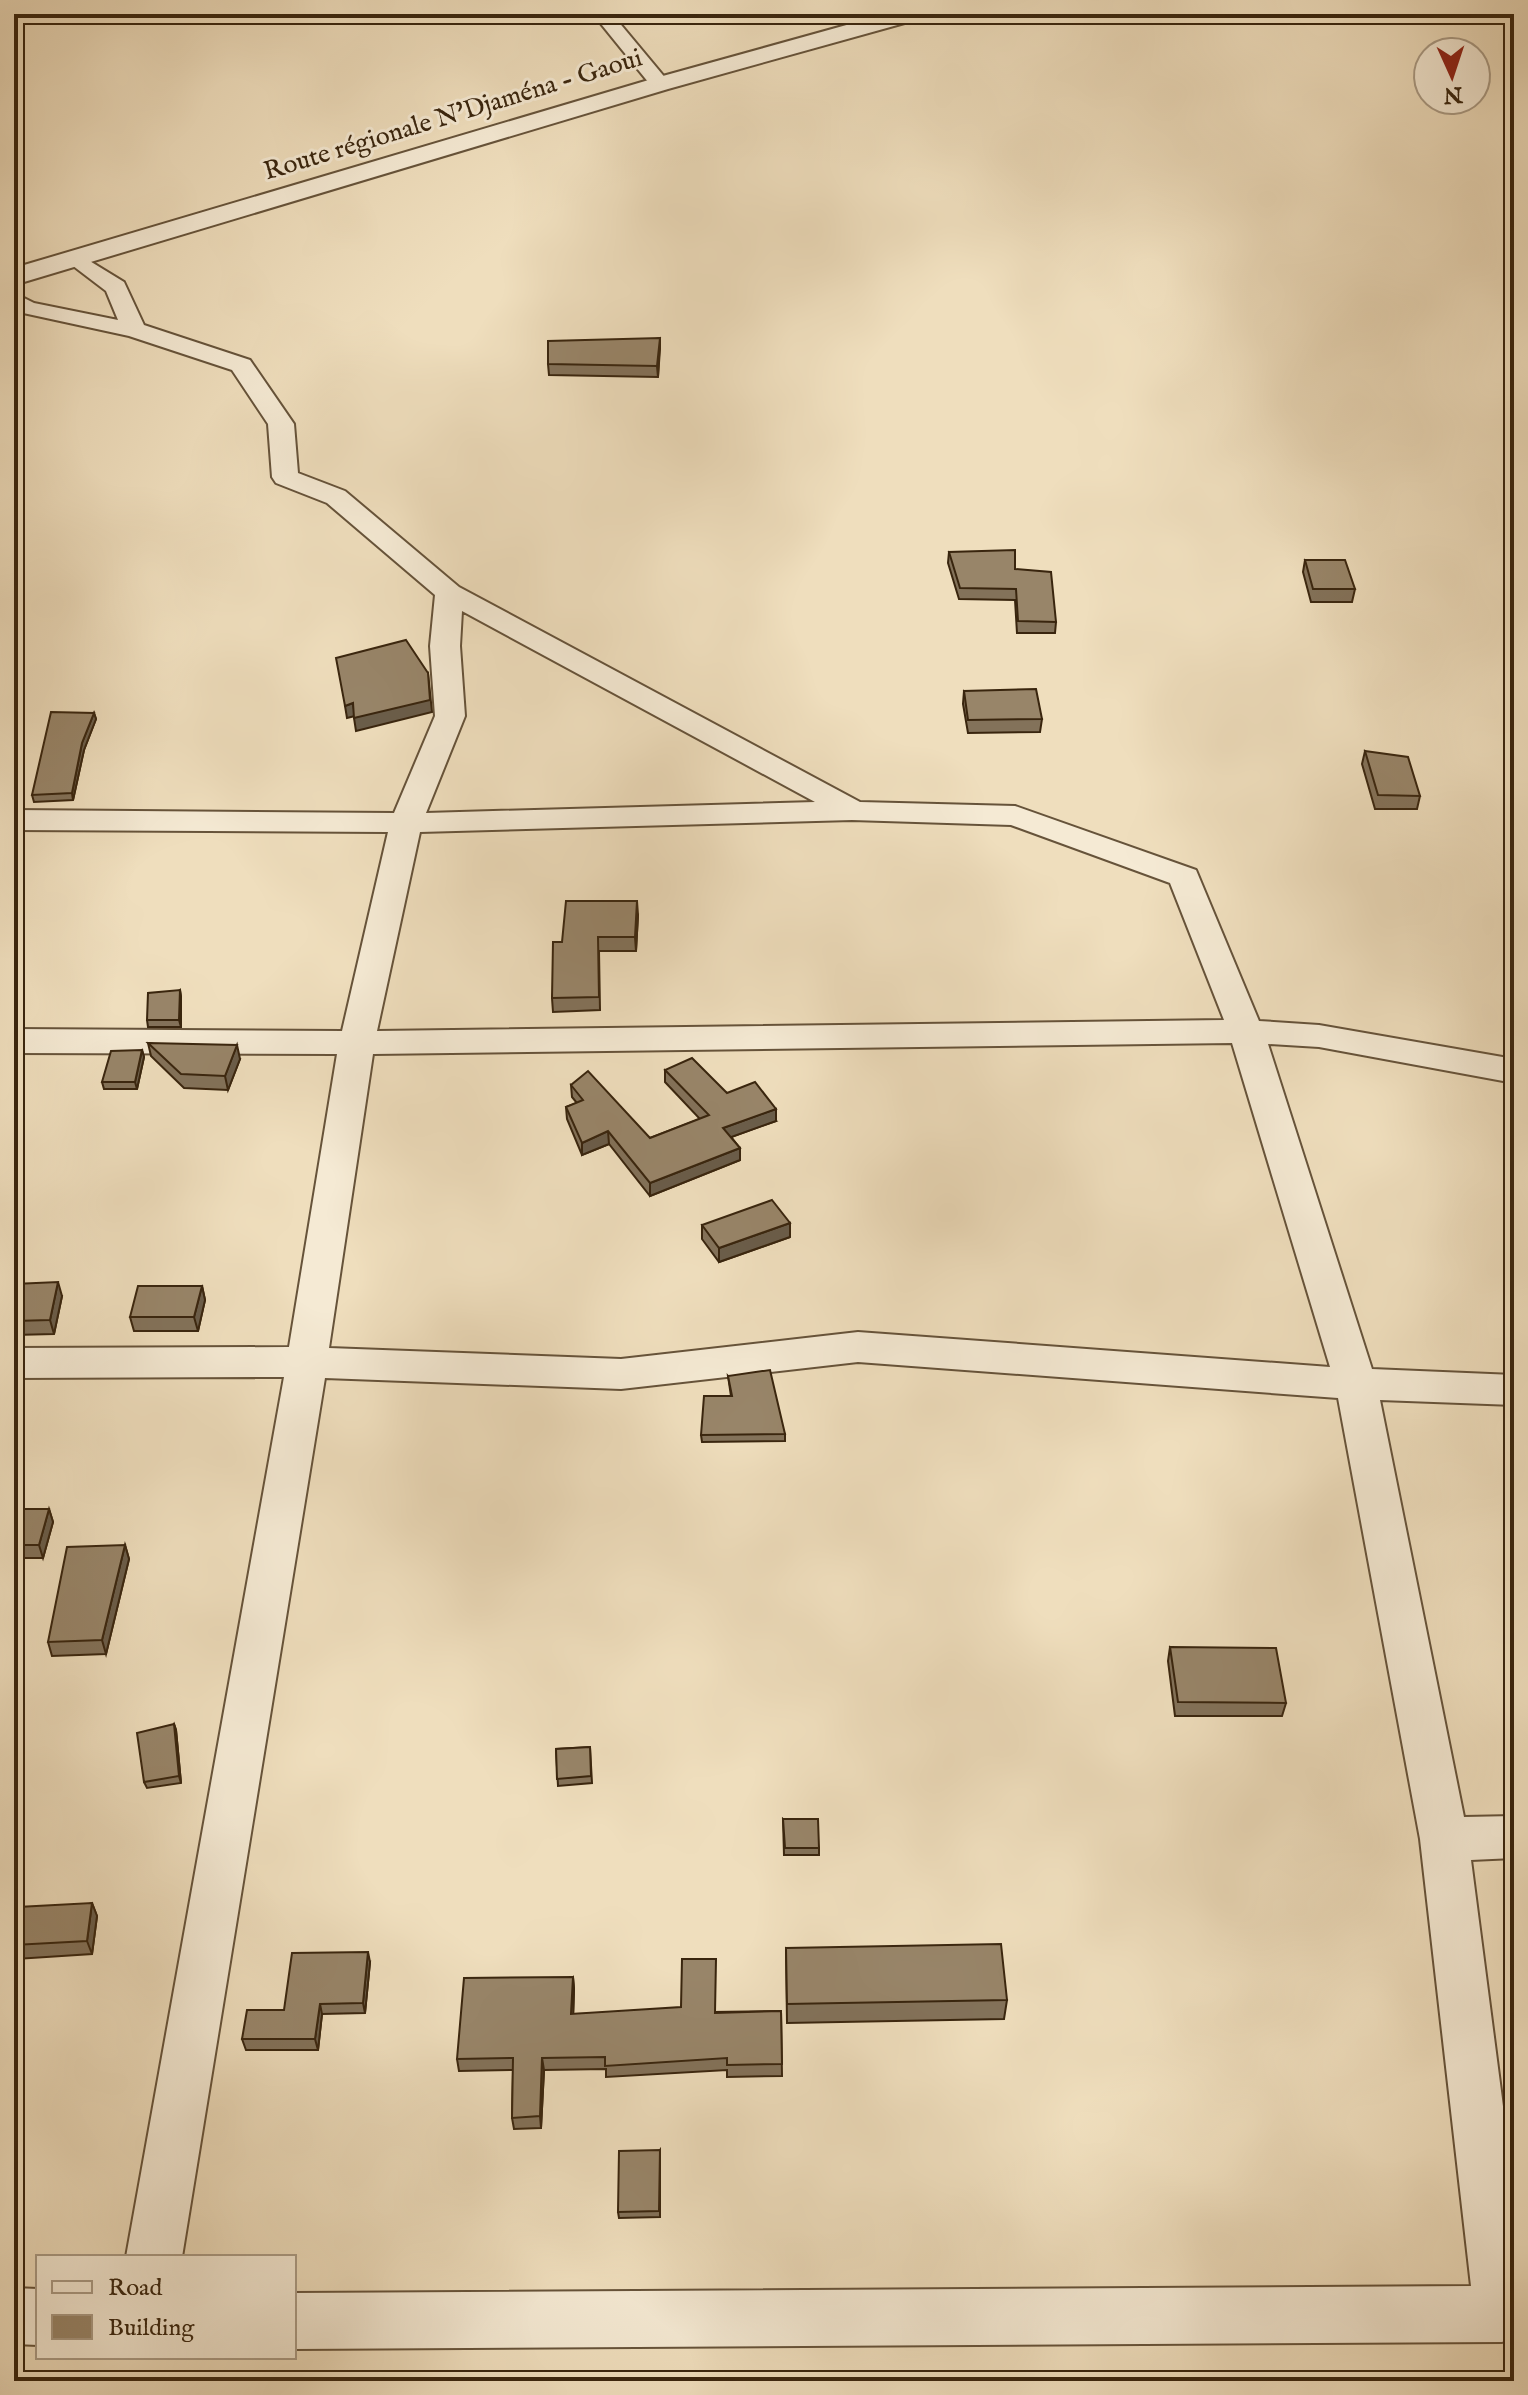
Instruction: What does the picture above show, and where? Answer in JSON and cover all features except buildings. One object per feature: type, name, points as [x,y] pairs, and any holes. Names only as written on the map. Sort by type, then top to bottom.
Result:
[{"type":"street","points":[[602,14],[660,84]]},
{"type":"street","name":"Route régionale N'Djaména - Gaoui","points":[[14,277],[660,84],[911,14]]},
{"type":"street","points":[[75,259],[116,287],[134,330]]},
{"type":"street","points":[[14,300],[26,309],[134,330],[241,365],[281,424],[285,477],[336,497],[449,593],[854,811]]},
{"type":"street","points":[[154,2255],[307,1362],[357,1043],[406,823],[450,716],[445,646],[449,593]]},
{"type":"street","points":[[14,820],[406,823],[854,811],[1015,816],[1184,877],[1246,1031],[1356,1384],[1425,1755],[1444,1839],[1502,2314],[296,2321]]},
{"type":"street","points":[[14,1041],[357,1043],[1246,1031],[1319,1036],[1514,1071]]},
{"type":"street","points":[[14,1363],[307,1362],[621,1374],[858,1347],[1356,1384],[1514,1390]]},
{"type":"street","points":[[1444,1839],[1514,1837]]},
{"type":"street","points":[[14,2316],[36,2317]]}]
